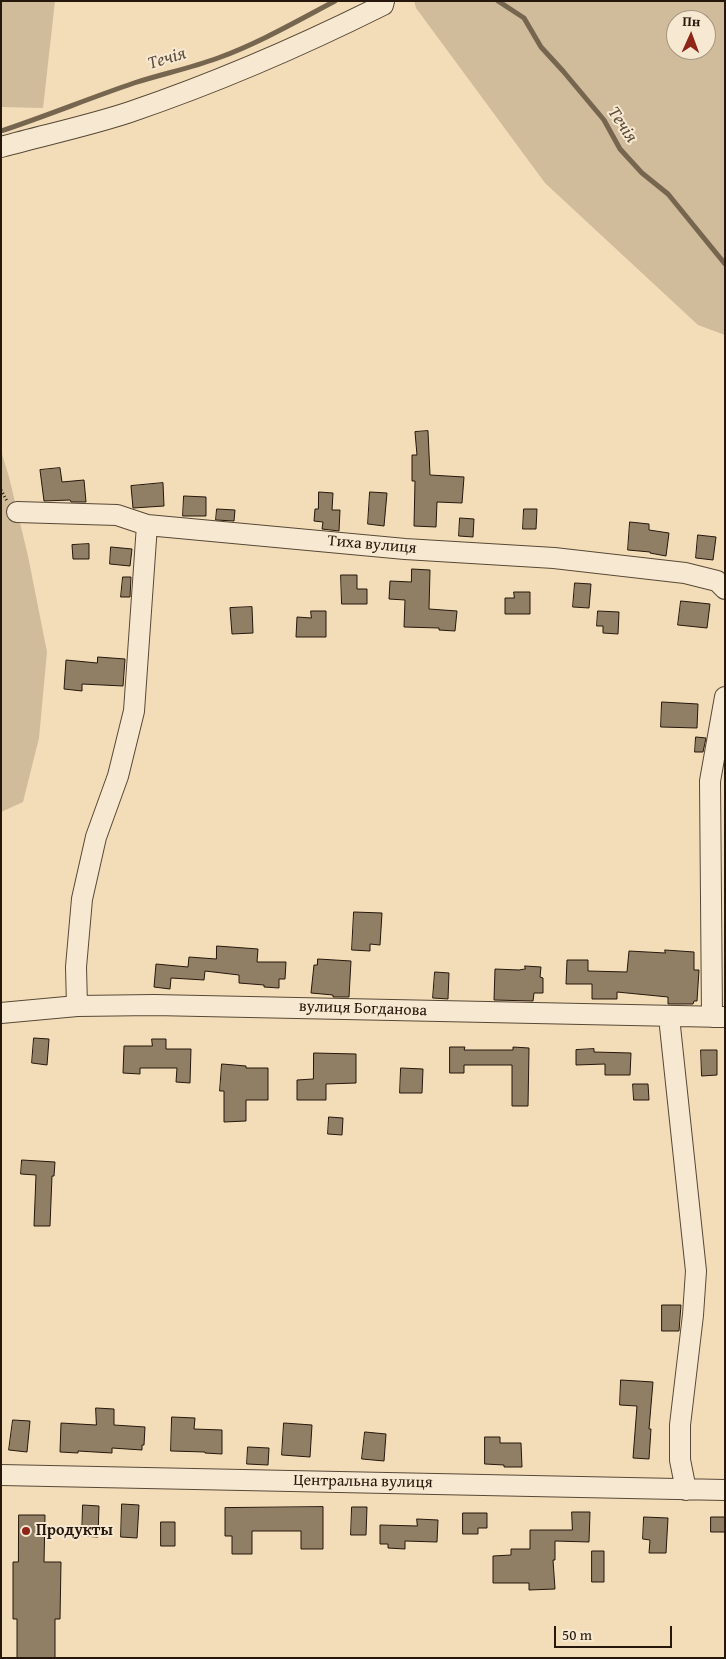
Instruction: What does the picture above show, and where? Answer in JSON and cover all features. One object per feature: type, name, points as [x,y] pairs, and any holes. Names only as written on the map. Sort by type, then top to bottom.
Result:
[{"type":"street","points":[[1,147],[129,112],[248,68],[383,5],[384,1]]},
{"type":"street","name":"Тиха вулиця","points":[[17,512],[117,515],[147,525],[405,549],[564,559],[684,573],[717,581],[725,590]]},
{"type":"street","points":[[77,1006],[76,967],[82,899],[96,837],[118,776],[134,711],[147,525]]},
{"type":"street","points":[[718,1017],[710,782],[725,697]]},
{"type":"street","name":"вулиця Богданова","points":[[1,1012],[77,1006],[255,1006],[718,1017]]},
{"type":"street","points":[[669,1017],[696,1271],[693,1315],[680,1425],[680,1460],[686,1490]]},
{"type":"street","name":"Центральна вулиця","points":[[1,1475],[725,1490]]},
{"type":"shaded area","points":[[1,1],[55,1],[43,108],[1,107]]},
{"type":"shaded area","points":[[414,1],[725,1],[725,335],[698,325],[545,183],[416,8]]},
{"type":"shaded area","points":[[1,451],[28,556],[47,652],[39,738],[23,802],[1,812]]},
{"type":"building","points":[[428,431],[430,475],[464,477],[462,503],[437,502],[436,527],[414,526],[415,481],[412,481],[412,455],[417,455],[415,432]]},
{"type":"building","points":[[60,468],[62,482],[84,480],[86,502],[71,502],[70,500],[44,501],[40,470]]},
{"type":"building","points":[[163,483],[164,506],[133,508],[131,486]]},
{"type":"building","points":[[319,492],[333,493],[332,510],[340,510],[339,531],[322,529],[323,522],[314,521],[315,509],[318,509]]},
{"type":"building","points":[[370,492],[387,493],[384,526],[368,524]]},
{"type":"building","points":[[184,496],[206,497],[206,516],[183,516]]},
{"type":"building","points":[[217,509],[235,510],[234,521],[216,520]]},
{"type":"building","points":[[524,509],[537,509],[536,529],[523,529]]},
{"type":"building","points":[[460,518],[474,519],[473,537],[459,536]]},
{"type":"building","points":[[630,522],[649,524],[649,530],[669,533],[666,556],[628,550]]},
{"type":"building","points":[[698,535],[716,537],[713,560],[696,558]]},
{"type":"building","points":[[89,544],[89,559],[73,559],[72,545]]},
{"type":"building","points":[[111,547],[132,549],[130,566],[110,564]]},
{"type":"building","points":[[412,569],[430,570],[429,609],[457,611],[455,631],[439,630],[439,628],[404,627],[405,600],[389,599],[390,581],[411,582]]},
{"type":"building","points":[[341,575],[357,575],[357,589],[367,589],[367,604],[342,604]]},
{"type":"building","points":[[123,577],[131,577],[130,597],[121,597]]},
{"type":"building","points":[[575,583],[591,584],[589,608],[573,607]]},
{"type":"building","points":[[514,592],[530,592],[530,614],[505,614],[505,598],[514,598]]},
{"type":"building","points":[[681,601],[710,604],[707,628],[678,625]]},
{"type":"building","points":[[252,607],[253,633],[232,634],[230,608]]},
{"type":"building","points":[[311,611],[326,611],[326,637],[296,637],[297,617],[311,618]]},
{"type":"building","points":[[598,611],[619,612],[618,634],[603,633],[603,626],[597,626]]},
{"type":"building","points":[[98,657],[125,659],[123,686],[82,684],[82,691],[64,689],[66,660],[97,663]]},
{"type":"building","points":[[662,702],[698,704],[697,728],[661,727]]},
{"type":"building","points":[[696,737],[706,738],[703,752],[695,752]]},
{"type":"building","points":[[354,912],[382,913],[380,945],[370,944],[370,951],[352,950]]},
{"type":"building","points":[[217,946],[258,949],[257,962],[286,962],[285,979],[279,979],[279,988],[264,987],[264,985],[239,983],[239,975],[205,971],[204,980],[171,978],[170,989],[154,987],[156,964],[188,967],[189,957],[216,959]]},
{"type":"building","points":[[665,950],[694,952],[694,970],[699,970],[697,1001],[694,1001],[693,1004],[668,1004],[668,997],[617,992],[617,999],[592,999],[592,984],[566,984],[567,960],[588,960],[588,971],[627,972],[629,951],[665,953]]},
{"type":"building","points":[[318,959],[351,961],[349,997],[333,997],[333,995],[311,993],[314,965],[317,965]]},
{"type":"building","points":[[525,966],[541,967],[540,977],[543,978],[543,993],[534,993],[533,1001],[494,1000],[495,969],[519,970],[525,969]]},
{"type":"building","points":[[435,972],[449,973],[448,999],[433,998]]},
{"type":"building","points":[[34,1038],[49,1039],[47,1065],[32,1063]]},
{"type":"building","points":[[152,1039],[166,1039],[166,1049],[191,1049],[190,1083],[176,1082],[177,1068],[140,1068],[140,1074],[123,1073],[124,1046],[152,1046]]},
{"type":"building","points":[[450,1047],[465,1047],[464,1050],[513,1050],[513,1047],[529,1048],[528,1106],[512,1106],[512,1065],[464,1065],[464,1073],[450,1073]]},
{"type":"building","points":[[594,1049],[594,1052],[631,1053],[630,1075],[605,1075],[605,1064],[576,1065],[576,1050]]},
{"type":"building","points":[[701,1050],[717,1050],[717,1075],[702,1076]]},
{"type":"building","points":[[314,1053],[356,1054],[356,1083],[326,1084],[326,1100],[297,1100],[297,1080],[313,1079]]},
{"type":"building","points":[[222,1064],[246,1066],[246,1068],[268,1068],[268,1100],[246,1100],[246,1121],[224,1122],[224,1091],[220,1091]]},
{"type":"building","points":[[401,1068],[423,1069],[422,1093],[400,1093]]},
{"type":"building","points":[[633,1084],[648,1084],[649,1100],[634,1100]]},
{"type":"building","points":[[329,1117],[343,1118],[342,1135],[328,1134]]},
{"type":"building","points":[[22,1160],[55,1162],[54,1176],[52,1176],[50,1226],[34,1226],[36,1175],[21,1174]]},
{"type":"building","points":[[662,1305],[681,1305],[679,1331],[662,1331]]},
{"type":"building","points":[[621,1380],[653,1382],[649,1429],[651,1429],[649,1459],[633,1458],[637,1406],[620,1405]]},
{"type":"building","points":[[96,1408],[114,1409],[114,1425],[145,1427],[142,1450],[112,1448],[112,1453],[60,1452],[61,1423],[96,1425]]},
{"type":"building","points":[[172,1417],[195,1418],[194,1429],[222,1430],[222,1454],[171,1451]]},
{"type":"building","points":[[13,1420],[30,1421],[27,1452],[9,1450]]},
{"type":"building","points":[[284,1423],[312,1425],[310,1457],[282,1455]]},
{"type":"building","points":[[365,1432],[386,1434],[384,1461],[362,1459]]},
{"type":"building","points":[[485,1437],[500,1437],[500,1443],[521,1443],[522,1467],[485,1464]]},
{"type":"building","points":[[248,1447],[269,1448],[268,1465],[247,1464]]},
{"type":"building","points":[[122,1504],[139,1505],[137,1538],[121,1537]]},
{"type":"building","points":[[83,1505],[99,1506],[98,1537],[82,1536]]},
{"type":"building","points":[[323,1507],[323,1549],[301,1549],[301,1531],[252,1531],[252,1554],[232,1554],[232,1536],[225,1536],[225,1508]]},
{"type":"building","points":[[352,1507],[367,1507],[366,1535],[351,1535]]},
{"type":"building","points":[[572,1512],[590,1512],[589,1542],[555,1541],[555,1560],[553,1560],[555,1589],[529,1590],[529,1583],[493,1583],[493,1556],[511,1555],[511,1549],[530,1549],[530,1530],[572,1530]]},
{"type":"building","points":[[463,1513],[487,1513],[487,1528],[478,1528],[478,1534],[463,1534]]},
{"type":"building","points":[[19,1515],[45,1515],[44,1562],[61,1562],[60,1619],[55,1619],[55,1658],[17,1658],[17,1619],[13,1619],[13,1562],[18,1562]]},
{"type":"building","points":[[644,1517],[668,1518],[666,1553],[649,1553],[650,1540],[643,1539]]},
{"type":"building","points":[[711,1517],[725,1517],[725,1532],[711,1532]]},
{"type":"building","points":[[417,1519],[438,1520],[437,1542],[405,1541],[405,1549],[388,1548],[388,1544],[380,1544],[380,1525],[417,1526]]},
{"type":"building","points":[[161,1522],[175,1522],[175,1546],[161,1546]]},
{"type":"building","points":[[592,1551],[604,1551],[604,1582],[592,1582]]},
{"type":"waterway","name":"Течія","points":[[1,131],[134,83],[218,58],[263,39],[335,1]]},
{"type":"waterway","name":"Течія","points":[[498,1],[524,18],[541,47],[604,120],[620,149],[642,173],[668,194],[725,264]]},
{"type":"place","name":"Продукты","points":[[26,1531]]}]
